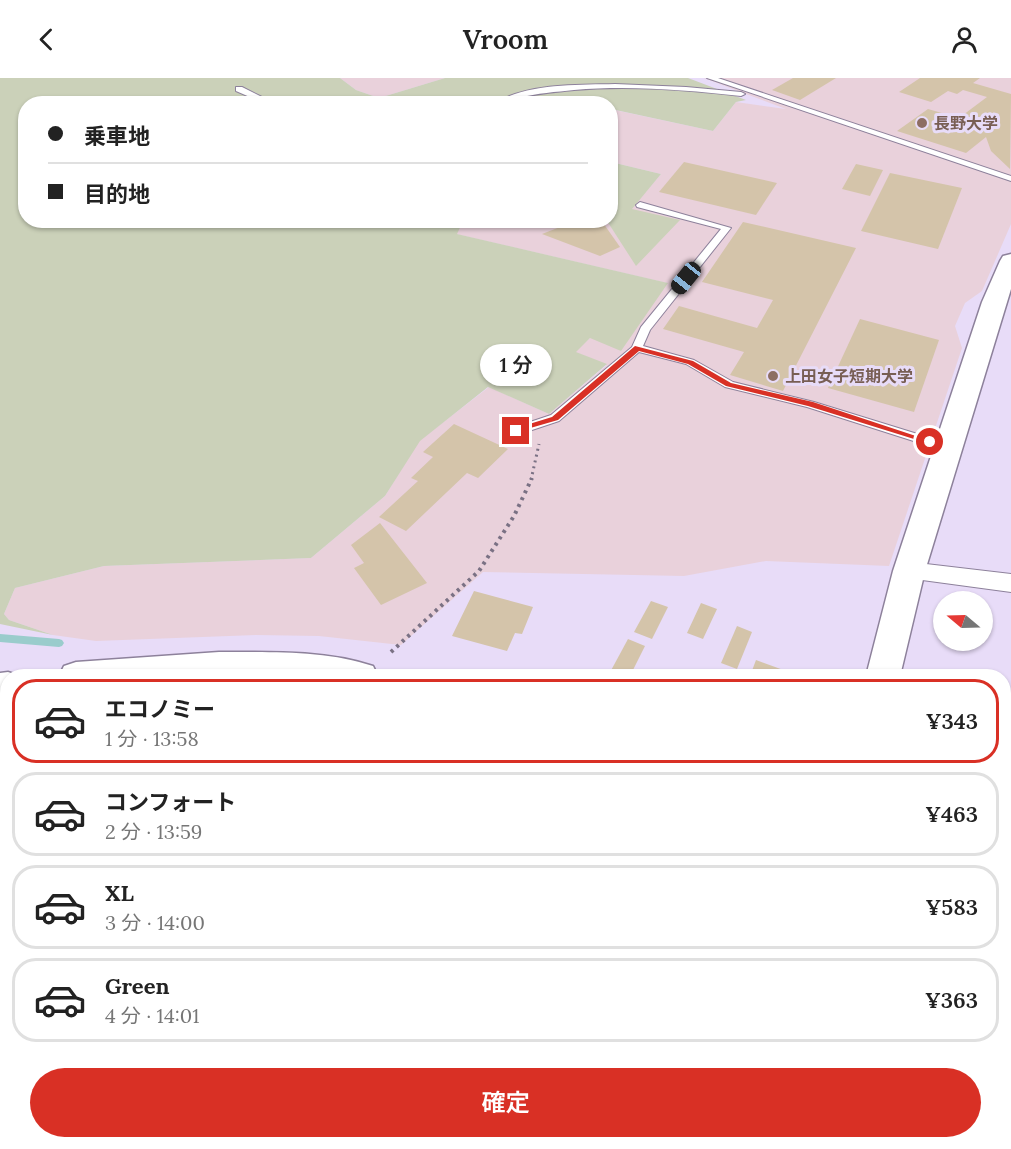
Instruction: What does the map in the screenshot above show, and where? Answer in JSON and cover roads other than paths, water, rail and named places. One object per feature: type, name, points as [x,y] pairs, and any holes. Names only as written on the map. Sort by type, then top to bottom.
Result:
[{"type":"street","points":[[885,669],[909,571],[994,302],[1011,261]]},
{"type":"street","points":[[909,571],[1011,583]]},
{"type":"street","points":[[150,669],[229,666],[314,669]]},
{"type":"lane","points":[[711,78],[1011,179]]},
{"type":"lane","points":[[514,96],[524,92],[644,85],[709,90],[781,101]]},
{"type":"lane","points":[[239,89],[255,96]]},
{"type":"lane","points":[[516,431],[555,418],[637,348],[645,329],[727,228],[640,205]]},
{"type":"lane","points":[[637,348],[690,363],[729,385],[810,404],[949,448]]},
{"type":"waterway","points":[[0,638],[59,643]]},
{"type":"place","name":"長野大学","points":[[922,123]]},
{"type":"place","name":"上田女子短期大学","points":[[773,376]]}]
